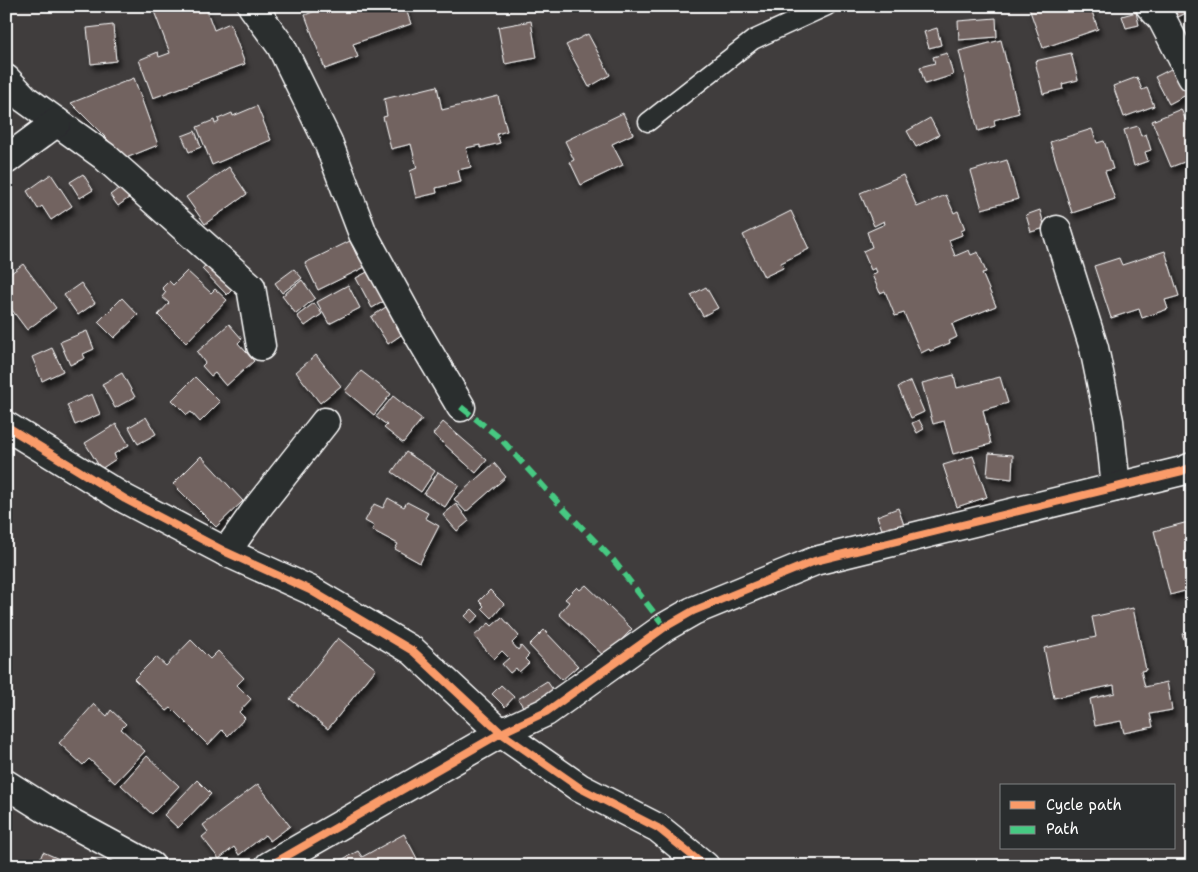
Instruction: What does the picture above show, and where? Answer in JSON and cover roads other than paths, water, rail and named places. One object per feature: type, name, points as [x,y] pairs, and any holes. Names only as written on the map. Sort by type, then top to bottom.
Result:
[{"type":"street","points":[[252,6],[281,46],[328,142],[363,234],[420,338],[461,407]]},
{"type":"street","points":[[1150,6],[1162,19],[1192,77]]},
{"type":"street","points":[[6,80],[25,99],[104,156],[251,287],[261,346]]},
{"type":"street","points":[[6,160],[57,122]]},
{"type":"street","points":[[1057,230],[1094,348],[1109,421],[1116,487]]},
{"type":"street","points":[[226,552],[258,507],[326,422]]},
{"type":"street","points":[[6,426],[125,499],[226,552],[310,590],[413,651],[501,733],[580,788],[658,828],[705,866]]},
{"type":"street","points":[[270,866],[501,733],[546,712],[665,628],[694,611],[815,561],[1192,467]]},
{"type":"street","points":[[6,784],[44,808],[151,866]]},
{"type":"lane","points":[[648,122],[753,40],[827,6]]}]
